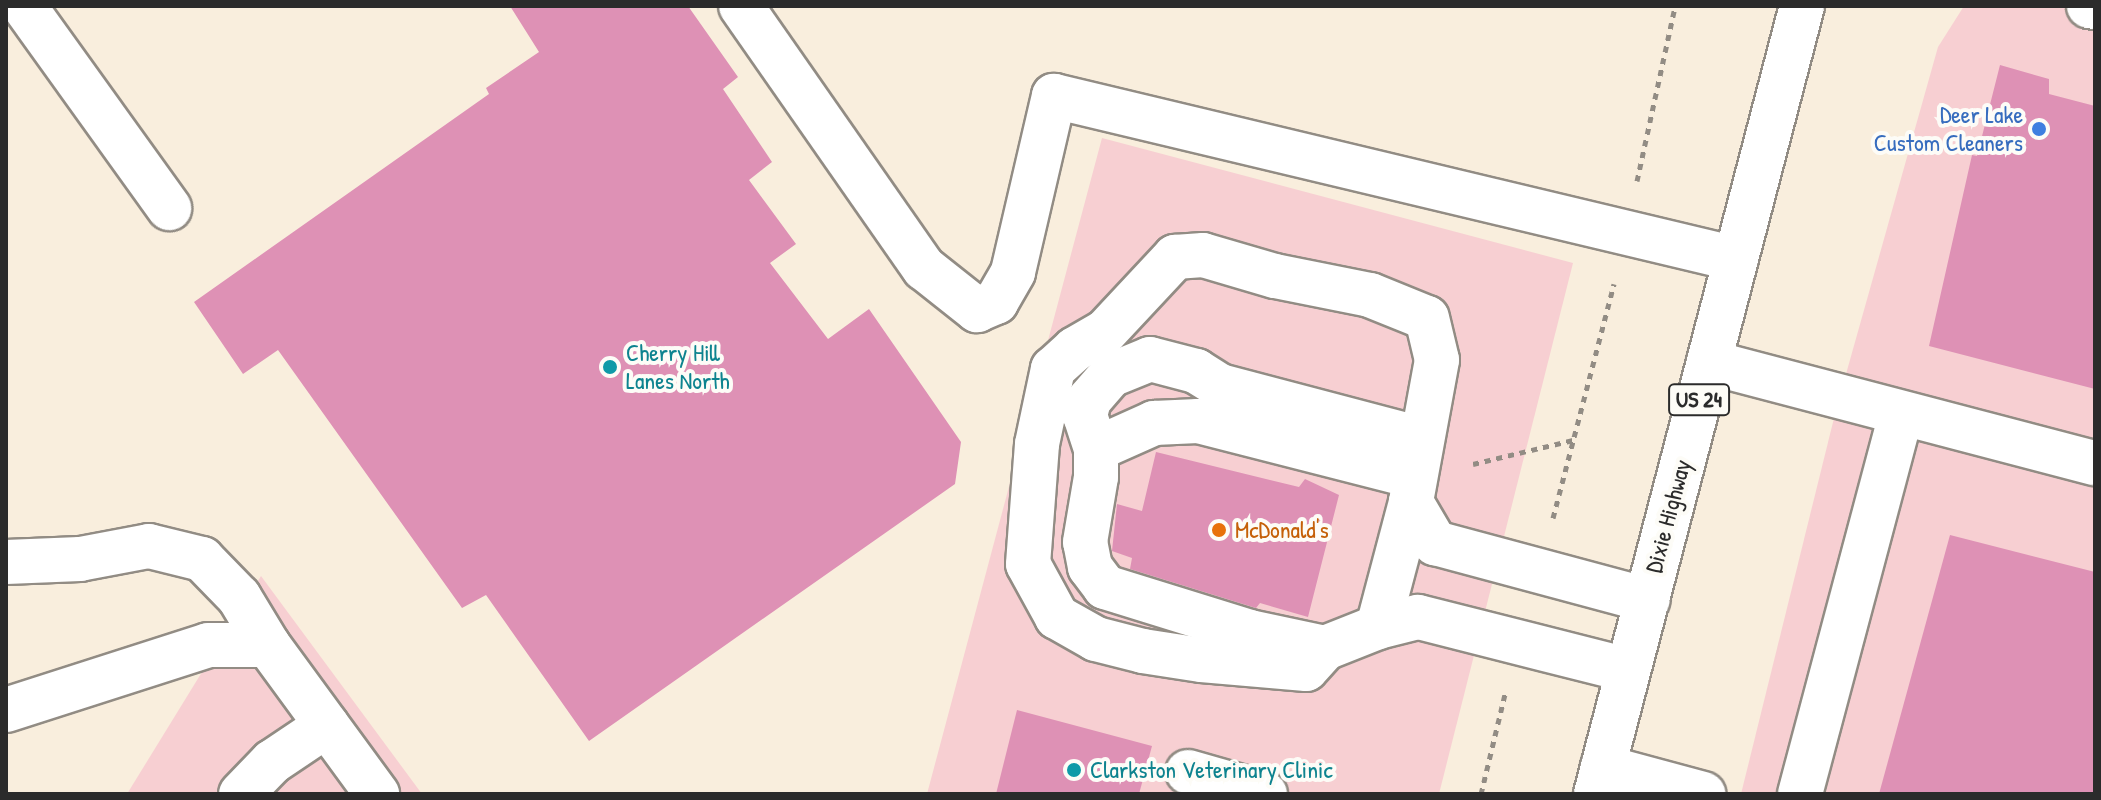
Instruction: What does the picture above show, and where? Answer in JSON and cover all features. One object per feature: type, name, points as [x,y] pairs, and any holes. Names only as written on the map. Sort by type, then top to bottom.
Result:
[{"type":"main road","points":[[24,6],[169,208]]},
{"type":"main road","points":[[741,6],[924,268],[977,310],[996,302],[1013,272],[1054,96],[1736,259]]},
{"type":"main road","name":"Dixie Highway","points":[[1599,780],[1802,6]]},
{"type":"main road","points":[[2089,6],[2095,7]]},
{"type":"main road","points":[[1378,627],[1415,472],[1437,360],[1427,318],[1370,295],[1275,276],[1203,255],[1175,257],[1105,332],[1075,349],[1053,369],[1037,444],[1028,564],[1057,617],[1096,639],[1143,651],[1259,668],[1306,669],[1325,648],[1378,627],[1418,617],[1628,670]]},
{"type":"main road","points":[[1325,648],[1237,628],[1105,587],[1090,567],[1085,542],[1096,477],[1096,449],[1085,416],[1089,400],[1111,375],[1150,359],[1196,371],[1220,386],[1415,472]]},
{"type":"main road","points":[[1709,362],[2095,463]]},
{"type":"main road","points":[[1800,794],[1901,414]]},
{"type":"main road","points":[[1096,449],[1154,423],[1198,421],[1415,472]]},
{"type":"main road","points":[[1415,472],[1435,543],[1647,600]]},
{"type":"main road","points":[[6,562],[80,559],[149,546],[202,559],[239,597],[268,645],[377,794]]},
{"type":"main road","points":[[6,710],[208,645],[268,645]]},
{"type":"main road","points":[[241,794],[272,762],[327,725]]},
{"type":"main road","points":[[1188,772],[1265,794]]},
{"type":"main road","points":[[1599,780],[1703,794]]},
{"type":"path","points":[[1539,571],[1626,234],[1675,6]]},
{"type":"path","points":[[1466,466],[1573,440]]},
{"type":"path","points":[[1481,794],[1519,643]]},
{"type":"shaded area","points":[[1964,6],[2095,6],[2095,794],[1741,794],[1837,406],[1938,47]]},
{"type":"shaded area","points":[[1102,138],[1573,263],[1439,794],[927,794]]},
{"type":"shaded area","points":[[261,576],[422,794],[127,794]]},
{"type":"building","name":"Cherry Hill Lanes North","points":[[510,6],[688,6],[738,77],[723,89],[772,162],[749,180],[796,244],[770,263],[828,339],[869,309],[961,442],[955,484],[589,741],[486,595],[462,608],[278,350],[243,374],[194,302],[489,94],[486,88],[539,52]]},
{"type":"building","points":[[2000,65],[2049,79],[2049,94],[2095,106],[2095,389],[1929,346],[1972,155],[1977,156]]},
{"type":"building","name":"McDonald's","points":[[1156,452],[1299,487],[1305,479],[1339,495],[1308,617],[1260,603],[1256,608],[1130,569],[1132,558],[1112,551],[1117,504],[1142,511]]},
{"type":"building","points":[[1950,535],[2095,572],[2095,794],[1879,794]]},
{"type":"building","name":"Clarkston Veterinary Clinic","points":[[1017,710],[1152,746],[1139,794],[996,794]]},
{"type":"place","name":"Deer Lake Custom Cleaners","points":[[2039,129]]},
{"type":"place","name":"Cherry Hill Lanes North","points":[[610,367]]},
{"type":"place","name":"McDonald's","points":[[1219,530]]},
{"type":"place","name":"Clarkston Veterinary Clinic","points":[[1074,770]]}]
